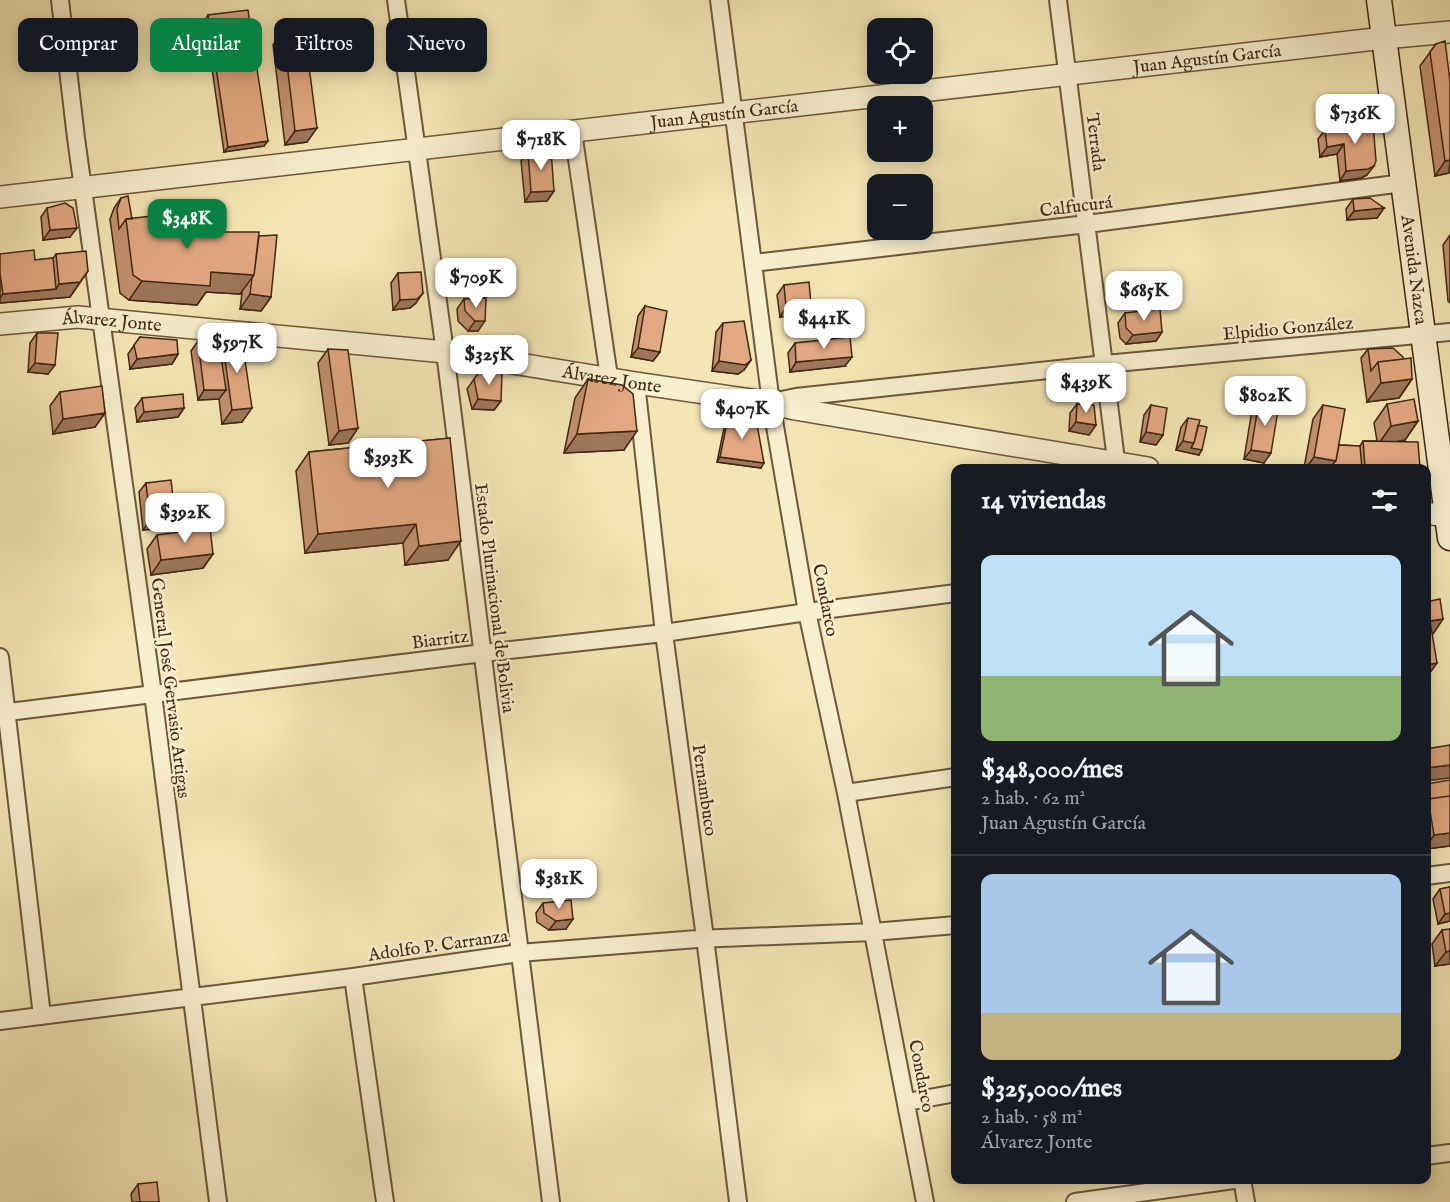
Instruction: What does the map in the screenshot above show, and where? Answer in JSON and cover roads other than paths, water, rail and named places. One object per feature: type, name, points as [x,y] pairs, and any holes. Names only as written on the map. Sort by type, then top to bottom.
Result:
[{"type":"main road","name":"Avenida Nazca","points":[[1379,0],[1423,335],[1443,521]]},
{"type":"street","name":"General José Gervasio Artigas","points":[[60,0],[218,1202]]},
{"type":"street","name":"Estado Plurinacional de Bolivia","points":[[396,0],[445,352],[551,1202]]},
{"type":"street","name":"Condarco","points":[[719,0],[771,403],[807,612],[846,794],[925,1202]]},
{"type":"street","name":"Terrada","points":[[1058,0],[1116,464]]},
{"type":"street","name":"Juan Agustín García","points":[[0,197],[1450,32]]},
{"type":"street","points":[[573,132],[609,377]]},
{"type":"street","name":"Calfucurá","points":[[753,263],[1087,224],[1403,183]]},
{"type":"street","name":"Álvarez Jonte","points":[[0,324],[68,317],[102,319],[445,352],[771,403],[1105,464]]},
{"type":"street","name":"Elpidio González","points":[[771,403],[796,397],[1105,364],[1450,332]]},
{"type":"street","name":"Pernambuco","points":[[636,383],[664,633],[738,1202]]},
{"type":"street","name":"Biarritz","points":[[3,713],[483,653],[664,633],[951,594]]},
{"type":"street","points":[[0,657],[3,713],[42,1016]]},
{"type":"street","points":[[846,794],[951,778]]},
{"type":"street","points":[[1431,875],[1450,873]]},
{"type":"street","name":"Adolfo P. Carranza","points":[[0,1021],[352,977],[519,953],[705,938],[873,932],[951,925]]},
{"type":"street","points":[[352,977],[385,1202]]},
{"type":"street","points":[[907,1102],[951,1095]]},
{"type":"street","points":[[1431,1155],[1450,1153]]},
{"type":"street","points":[[1075,1202],[1205,1184]]},
{"type":"street","points":[[1242,1184],[1246,1202]]}]
